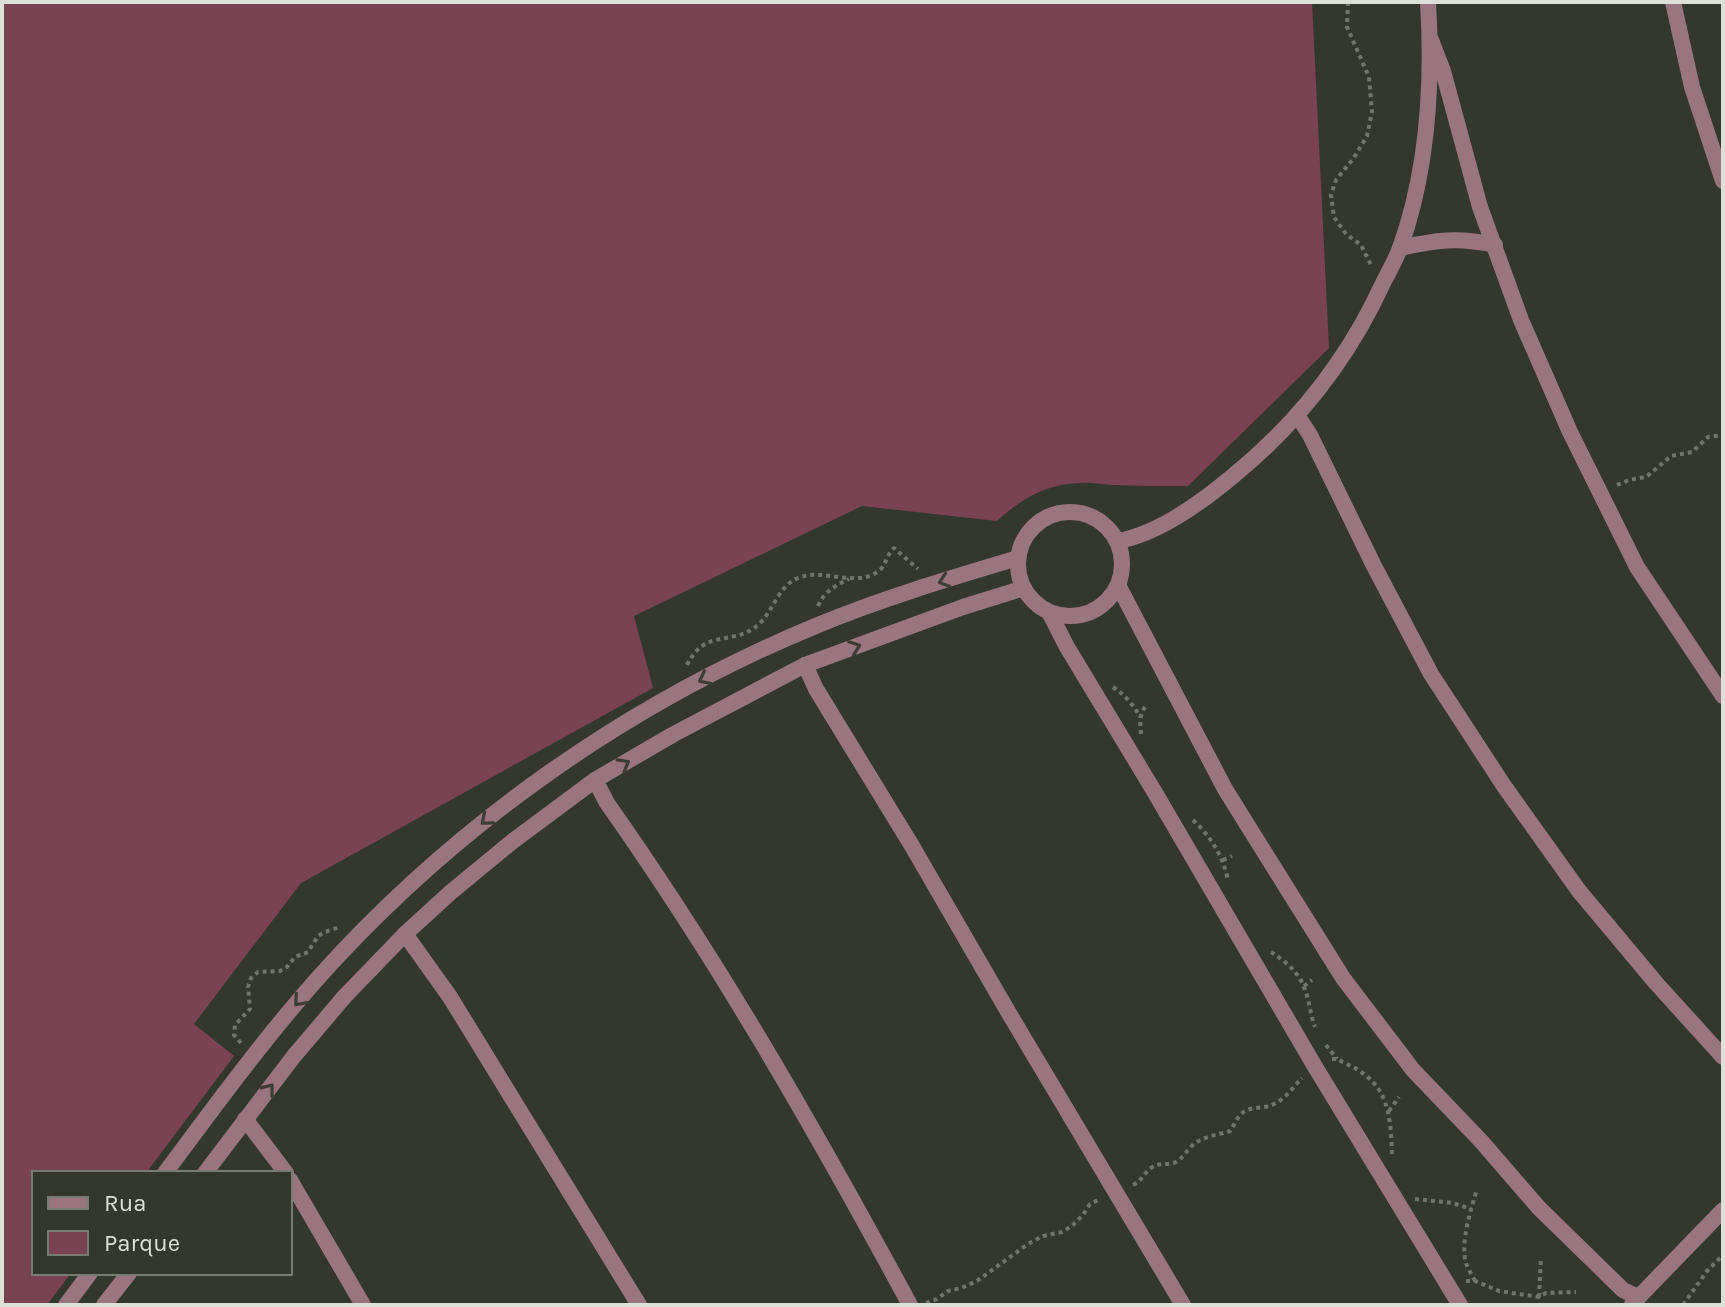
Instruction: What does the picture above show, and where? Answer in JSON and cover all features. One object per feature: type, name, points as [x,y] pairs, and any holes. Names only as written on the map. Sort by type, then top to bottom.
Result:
[{"type":"street","points":[[1118,541],[1139,536],[1166,522],[1224,483],[1265,450],[1345,354],[1400,248],[1414,198],[1428,115],[1431,40],[1428,2]]},
{"type":"street","points":[[1673,2],[1692,87],[1723,181]]},
{"type":"street","points":[[1431,40],[1443,71],[1480,207],[1521,320],[1570,432],[1637,567],[1723,696]]},
{"type":"street","points":[[1400,248],[1450,239],[1495,245]]},
{"type":"street","points":[[1297,415],[1431,674],[1504,786],[1579,891],[1723,1057]]},
{"type":"street","points":[[1062,512],[1079,512],[1095,517],[1108,527],[1118,541],[1122,571],[1118,585],[1092,612],[1066,616],[1049,612],[1034,602],[1024,588],[1018,558],[1023,542],[1046,517],[1062,512]]},
{"type":"street","points":[[167,1171],[255,1054],[320,976],[436,863],[493,814],[556,768],[628,720],[678,692],[819,624],[1018,558]]},
{"type":"street","points":[[1118,585],[1225,789],[1343,978],[1413,1070],[1539,1208],[1634,1301],[1723,1210]]},
{"type":"street","points":[[206,1171],[294,1056],[345,996],[405,934],[513,841],[595,780],[674,734],[805,665],[1024,588]]},
{"type":"street","points":[[1049,612],[1314,1065],[1460,1305]]},
{"type":"street","points":[[805,665],[816,689],[1183,1305]]},
{"type":"street","points":[[595,780],[761,1041],[910,1305]]},
{"type":"street","points":[[405,934],[450,997],[639,1305]]},
{"type":"street","points":[[245,1119],[284,1171]]},
{"type":"street","points":[[292,1183],[363,1305]]},
{"type":"street","points":[[66,1305],[88,1275]]},
{"type":"street","points":[[104,1305],[127,1275]]},
{"type":"path","points":[[1348,2],[1347,27],[1369,77],[1372,112],[1367,136],[1336,180],[1331,195],[1334,217],[1346,234],[1361,245],[1380,290]]},
{"type":"path","points":[[1602,495],[1616,485],[1646,477],[1671,456],[1692,452],[1708,437],[1723,435]]},
{"type":"path","points":[[819,624],[818,603],[824,594],[837,584],[869,576],[880,569],[894,548],[935,583]]},
{"type":"path","points":[[678,692],[690,658],[699,647],[709,641],[748,632],[759,624],[780,593],[797,578],[825,575],[850,579]]},
{"type":"path","points":[[1111,685],[1128,699],[1140,717]]},
{"type":"path","points":[[1223,860],[1232,856]]},
{"type":"path","points":[[255,1054],[234,1035],[235,1025],[250,1009],[248,987],[251,978],[258,972],[280,971],[287,967],[295,957],[308,952],[318,936],[325,932],[346,926],[359,928],[363,932]]},
{"type":"path","points":[[1304,986],[1312,980]]},
{"type":"path","points":[[922,1305],[948,1291],[977,1281],[1035,1240],[1072,1226],[1090,1204],[1141,1181],[1151,1167],[1176,1162],[1203,1138],[1230,1131],[1242,1113],[1250,1108],[1274,1104],[1285,1097],[1314,1065],[1328,1059],[1337,1059],[1366,1075],[1378,1088],[1389,1111],[1392,1162]]},
{"type":"path","points":[[1389,1111],[1399,1097]]},
{"type":"path","points":[[1475,1281],[1465,1261],[1464,1244],[1477,1189]]},
{"type":"path","points":[[1410,1190],[1419,1198]]},
{"type":"path","points":[[1409,1200],[1419,1198],[1471,1209]]},
{"type":"path","points":[[1683,1305],[1707,1271],[1723,1255]]},
{"type":"path","points":[[1539,1297],[1541,1257]]},
{"type":"path","points":[[1462,1281],[1475,1281],[1499,1291],[1539,1297],[1546,1293],[1576,1292]]},
{"type":"green space","points":[[2,2],[1312,2],[1329,348],[1188,486],[1085,483],[1058,486],[1025,499],[997,521],[862,506],[634,616],[653,688],[301,883],[194,1024],[234,1056],[148,1171],[32,1171],[32,1275],[70,1275],[47,1305],[2,1305]]}]
